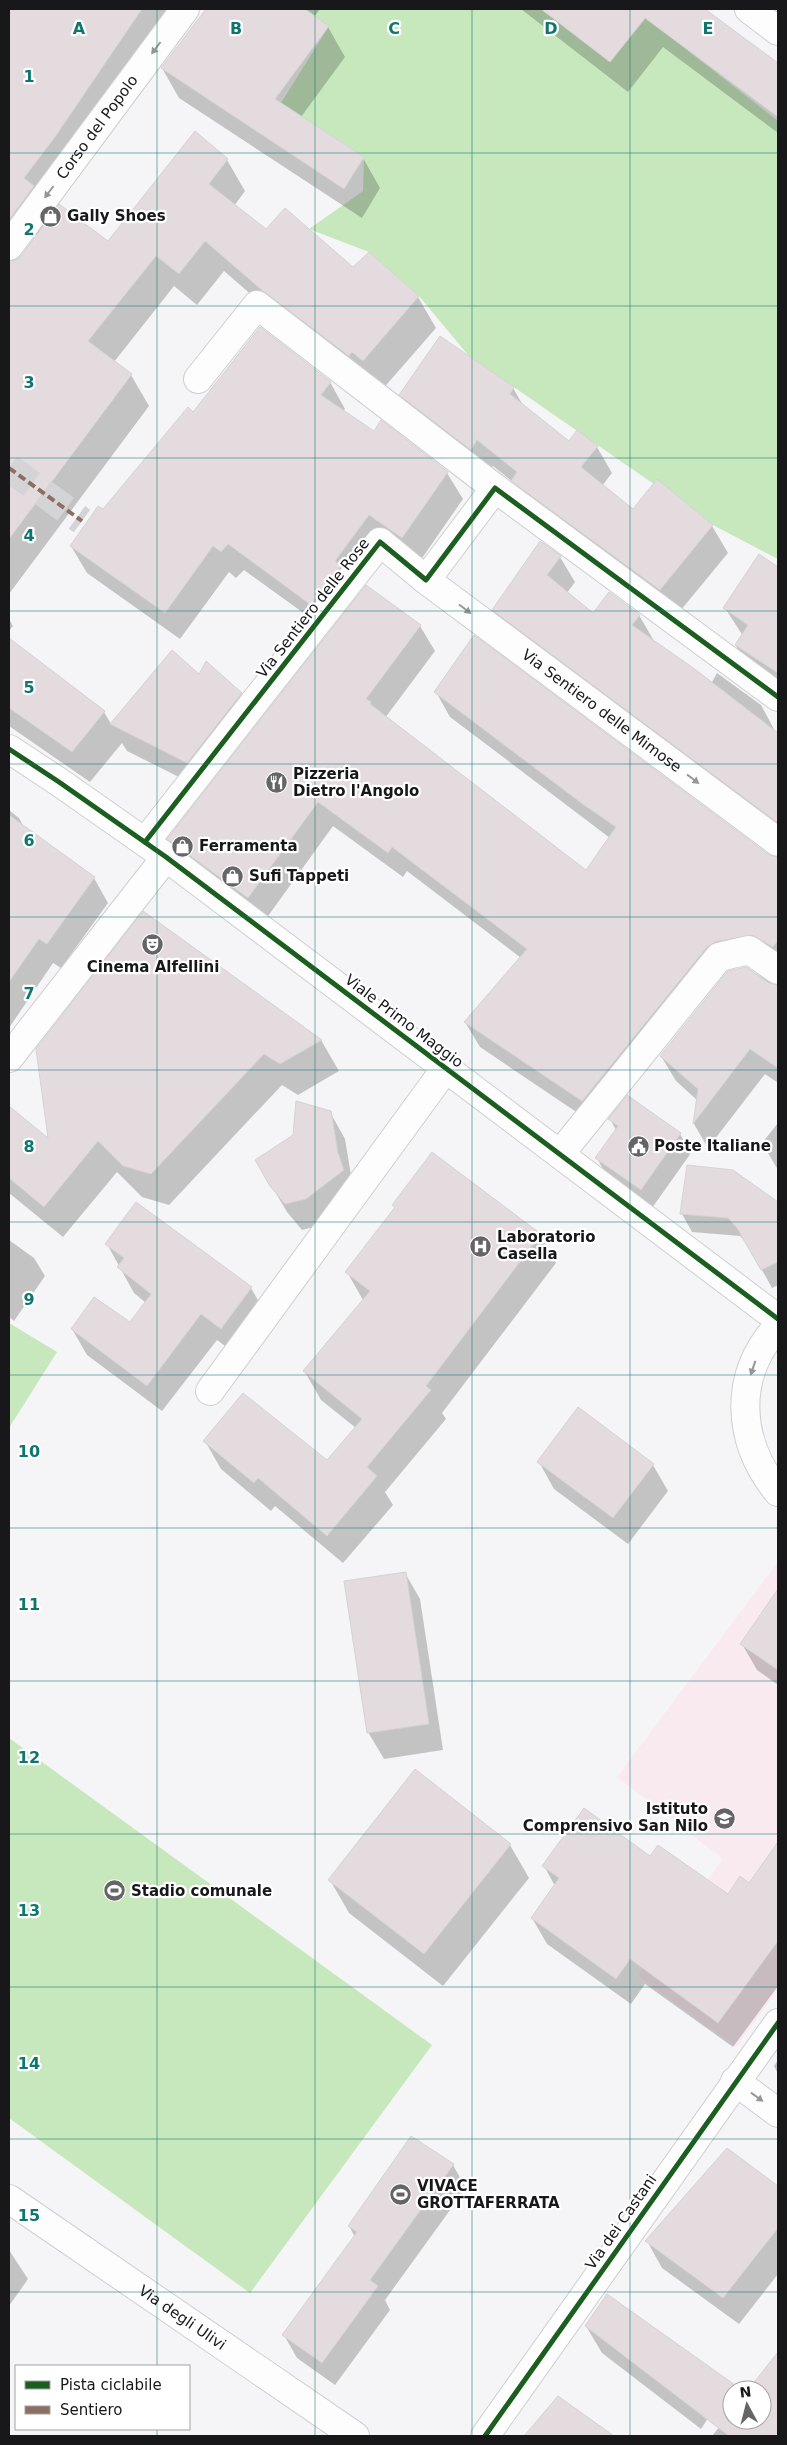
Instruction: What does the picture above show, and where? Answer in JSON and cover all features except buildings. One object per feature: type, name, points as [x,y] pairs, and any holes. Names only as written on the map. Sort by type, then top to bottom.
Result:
[{"type":"street","name":"Corso del Popolo","points":[[9,246],[185,9]]},
{"type":"street","points":[[749,9],[778,31]]},
{"type":"street","points":[[198,379],[257,305],[495,488],[778,697]]},
{"type":"street","points":[[426,580],[495,488]]},
{"type":"street","name":"Via Sentiero delle Rose","points":[[155,849],[380,542],[426,580]]},
{"type":"street","name":"Via Sentiero delle Mimose","points":[[426,580],[778,842]]},
{"type":"street","name":"Viale Primo Maggio","points":[[9,749],[155,849],[778,1319]]},
{"type":"street","points":[[9,1058],[155,849]]},
{"type":"street","points":[[560,1154],[719,957],[749,950],[778,970]]},
{"type":"street","points":[[210,1391],[446,1068]]},
{"type":"street","points":[[778,1326],[757,1356],[747,1386],[745,1416],[750,1446],[763,1474],[778,1492]]},
{"type":"street","name":"Via dei Castani","points":[[485,2436],[778,2023]]},
{"type":"street","points":[[735,2082],[778,2113]]},
{"type":"street","name":"Via degli Ulivi","points":[[9,2199],[355,2436]]},
{"type":"shaded area","name":"Istituto Comprensivo San Nilo","points":[[778,1562],[778,1989],[736,2047],[638,1976],[723,1859],[617,1777]]},
{"type":"green space","points":[[305,9],[541,9],[610,62],[646,18],[778,121],[778,559],[713,525],[469,356],[419,296],[369,252],[309,229],[363,191],[364,157],[281,103],[329,26]]},
{"type":"green space","points":[[9,1323],[57,1352],[9,1428]]},
{"type":"green space","name":"Stadio comunale","points":[[9,1738],[432,2045],[250,2293],[9,2118]]},
{"type":"tunnel","points":[[9,468],[82,521]]},
{"type":"marked path","points":[[9,468],[82,521]]},
{"type":"cycle path","points":[[145,842],[380,542],[426,580],[495,488],[778,697]]},
{"type":"cycle path","points":[[9,749],[166,857],[778,1319]]},
{"type":"cycle path","points":[[485,2436],[778,2023]]},
{"type":"place","name":"Gally Shoes","points":[[51,216]]},
{"type":"place","name":"Pizzeria Dietro l'Angolo","points":[[277,783]]},
{"type":"place","name":"Ferramenta","points":[[183,846]]},
{"type":"place","name":"Sufi Tappeti","points":[[233,876]]},
{"type":"place","name":"Cinema Alfellini","points":[[153,944]]},
{"type":"place","name":"Poste Italiane","points":[[638,1146]]},
{"type":"place","name":"Laboratorio Casella","points":[[481,1246]]},
{"type":"place","name":"Istituto Comprensivo San Nilo","points":[[724,1818]]},
{"type":"place","name":"Stadio comunale","points":[[115,1891]]},
{"type":"place","name":"VIVACE GROTTAFERRATA","points":[[401,2195]]}]
